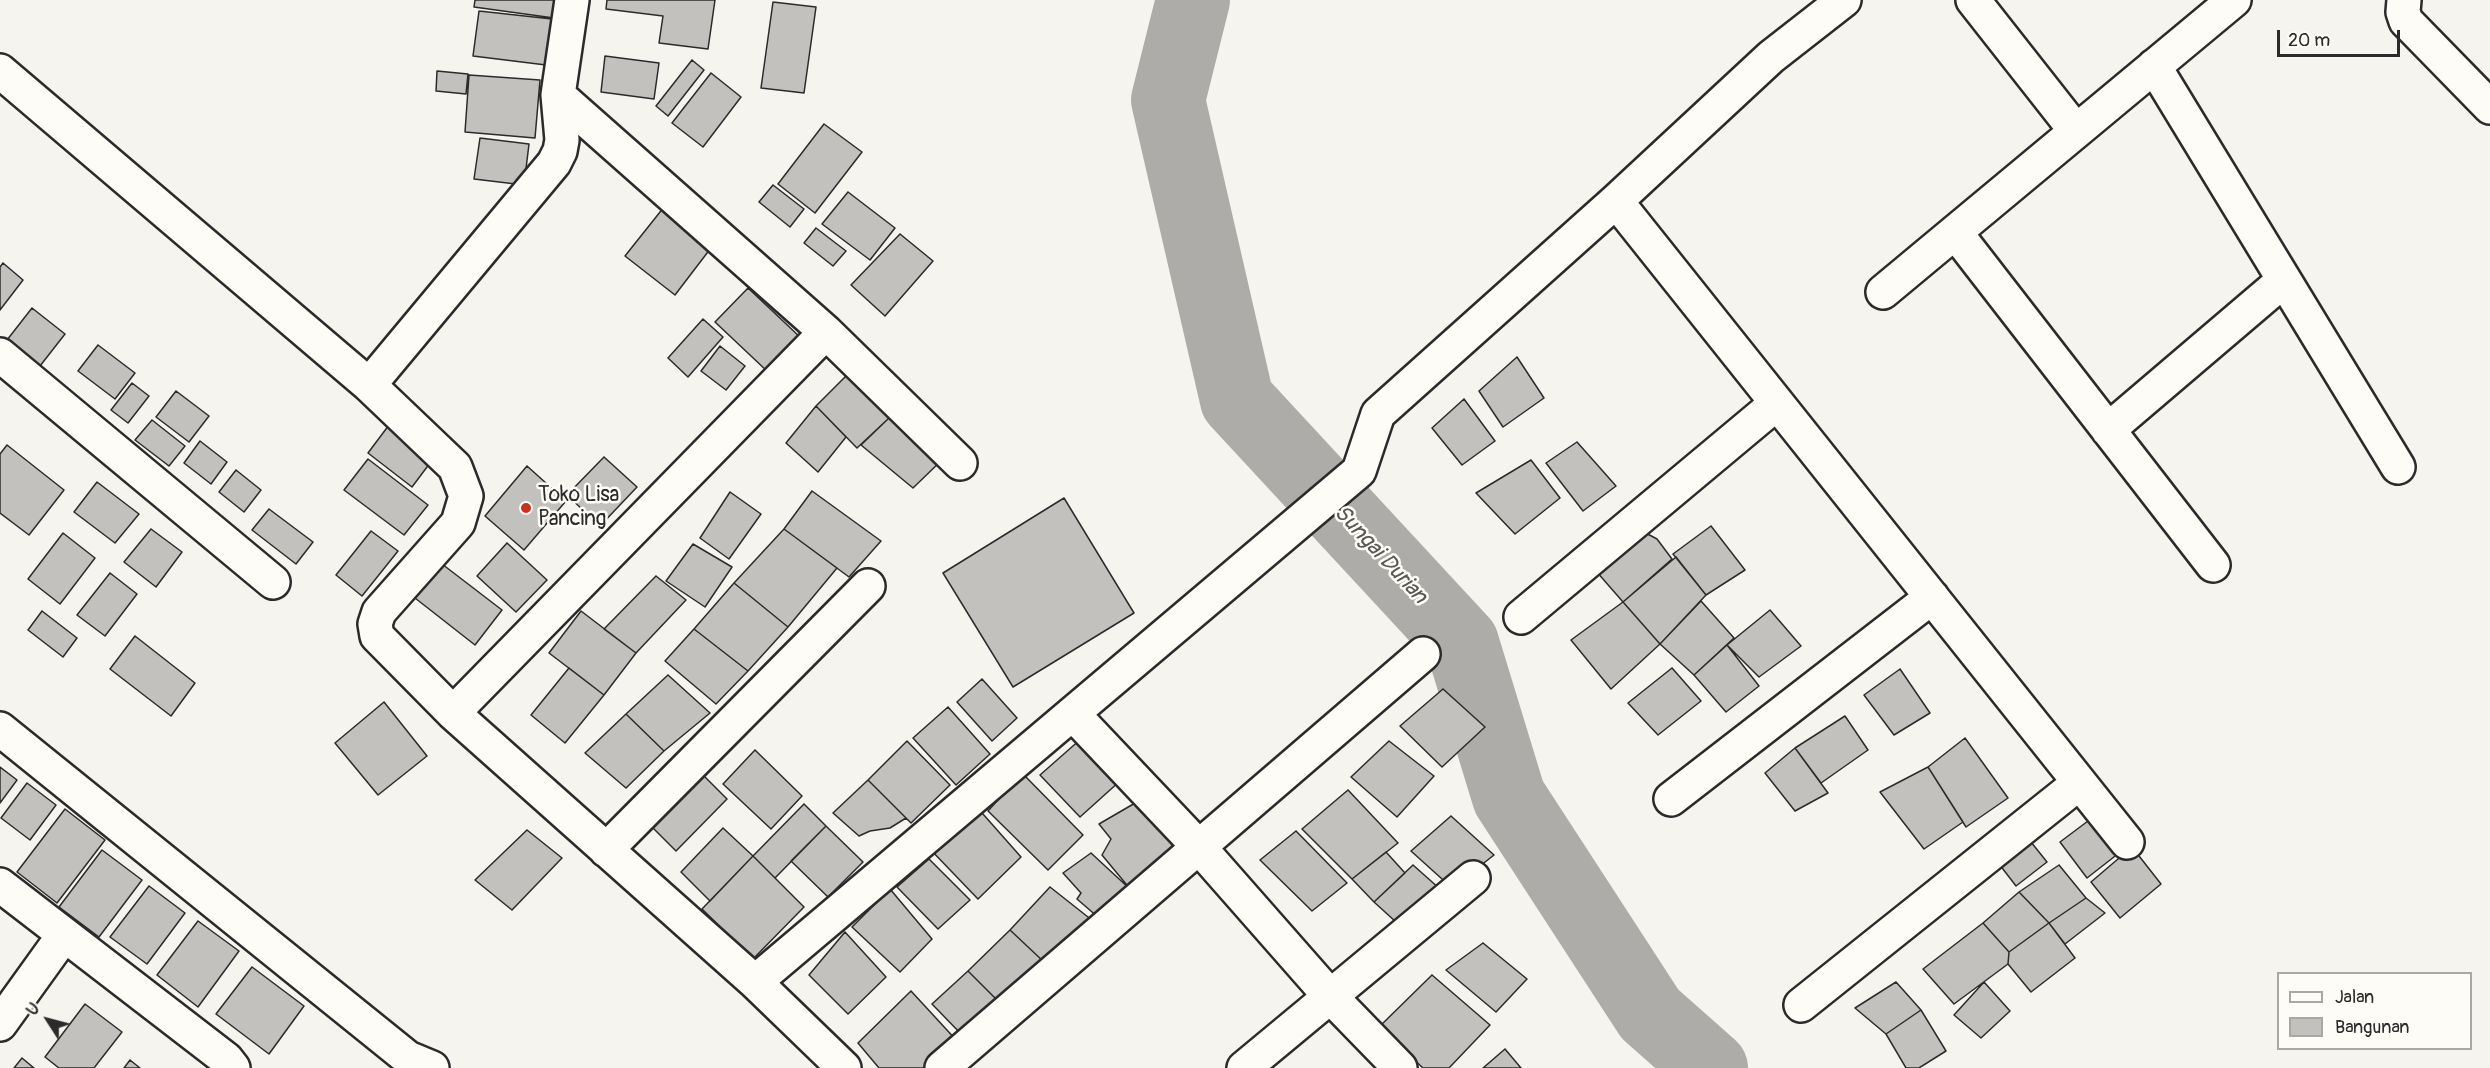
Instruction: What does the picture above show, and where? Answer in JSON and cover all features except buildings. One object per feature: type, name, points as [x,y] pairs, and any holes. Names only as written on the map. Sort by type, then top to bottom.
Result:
[{"type":"street","points":[[369,385],[554,163],[560,152],[562,140],[558,95],[572,0]]},
{"type":"street","points":[[755,982],[1359,471],[1378,414],[1616,201],[1771,57],[1844,0]]},
{"type":"street","points":[[1974,0],[2076,131]]},
{"type":"street","points":[[1883,292],[2234,0]]},
{"type":"street","points":[[2404,0],[2403,12],[2406,21],[2490,106]]},
{"type":"street","points":[[2154,66],[2398,467]]},
{"type":"street","points":[[0,71],[369,385],[455,466],[466,496],[458,523],[379,612],[375,624],[377,636],[453,713],[755,982],[844,1068]]},
{"type":"street","points":[[558,95],[826,332],[960,463]]},
{"type":"street","points":[[1616,201],[2127,842]]},
{"type":"street","points":[[1955,232],[2213,565]]},
{"type":"street","points":[[2108,430],[2284,280]]},
{"type":"street","points":[[453,713],[826,332]]},
{"type":"street","points":[[0,356],[273,582]]},
{"type":"street","points":[[1521,617],[1777,403]]},
{"type":"street","points":[[606,850],[868,586]]},
{"type":"street","points":[[1671,799],[1932,597]]},
{"type":"street","points":[[942,1068],[1423,654]]},
{"type":"street","points":[[1072,714],[1198,846],[1329,995],[1400,1068]]},
{"type":"street","points":[[0,729],[414,1065]]},
{"type":"street","points":[[1801,1005],[2079,783]]},
{"type":"street","points":[[1244,1068],[1329,995],[1473,878]]},
{"type":"street","points":[[0,885],[226,1059],[233,1068]]},
{"type":"street","points":[[0,1024],[64,935]]},
{"type":"waterway","name":"Sungai Durian","points":[[1193,0],[1168,100],[1237,400],[1462,643],[1509,797],[1650,1014],[1711,1068]]},
{"type":"place","name":"Toko Lisa Pancing","points":[[526,508]]}]
